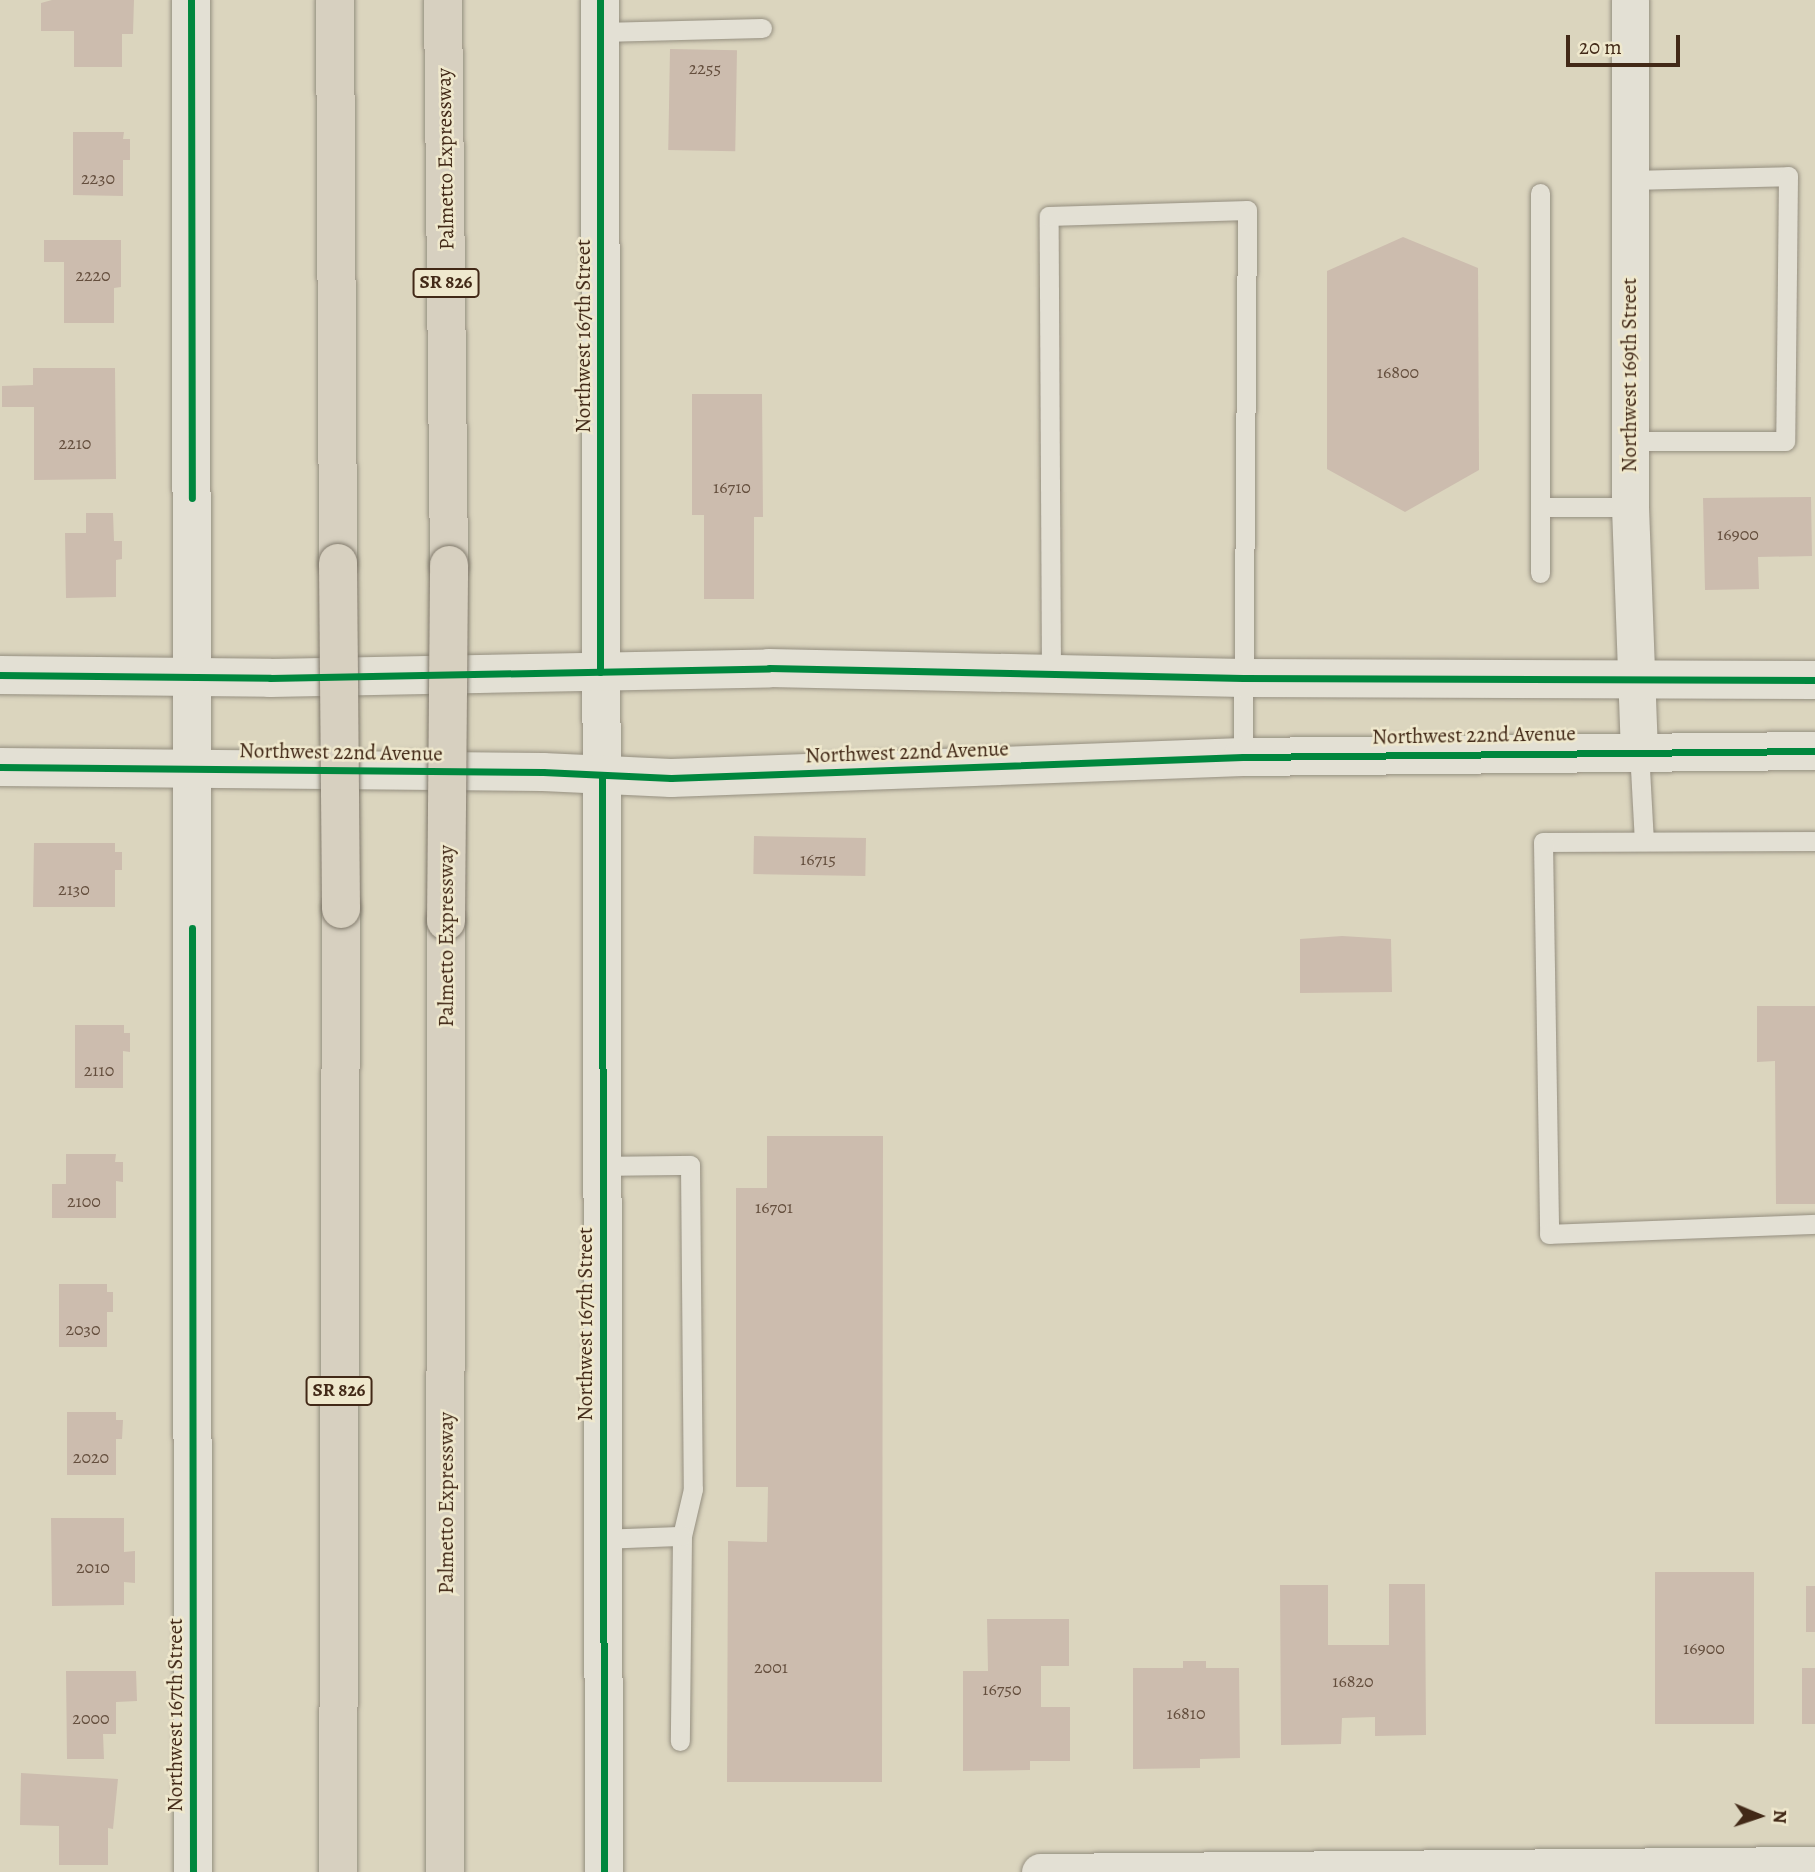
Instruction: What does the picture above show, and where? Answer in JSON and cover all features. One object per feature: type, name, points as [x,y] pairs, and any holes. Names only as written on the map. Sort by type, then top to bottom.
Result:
[{"type":"highway","name":"SR 826","points":[[335,0],[341,909],[338,1872]]},
{"type":"highway","name":"Palmetto Expressway","points":[[443,0],[449,565],[446,921],[446,1872]]},
{"type":"street","name":"Northwest 167th Street","points":[[191,0],[193,1872]]},
{"type":"street","name":"Northwest 169th Street","points":[[1630,0],[1629,441],[1634,681],[1639,750]]},
{"type":"street","name":"Northwest 167th Street","points":[[600,16],[604,1872]]},
{"type":"street","points":[[0,675],[192,675],[270,678],[782,668],[1243,678],[1815,680]]},
{"type":"street","name":"Northwest 22nd Avenue","points":[[0,767],[193,767],[671,778],[1243,757],[1639,750],[1815,751]]},
{"type":"street","points":[[1040,1872],[1815,1865]]},
{"type":"lane","points":[[600,16],[762,28]]},
{"type":"lane","points":[[1629,180],[1788,176],[1785,441],[1629,441]]},
{"type":"lane","points":[[1540,193],[1540,573]]},
{"type":"lane","points":[[1051,674],[1049,216],[1247,210],[1243,757]]},
{"type":"lane","points":[[1540,508],[1630,507]]},
{"type":"lane","points":[[1639,750],[1644,841]]},
{"type":"lane","points":[[1815,841],[1543,842],[1549,1234],[1815,1224]]},
{"type":"lane","points":[[603,1166],[690,1165],[693,1489],[682,1536],[680,1741]]},
{"type":"lane","points":[[603,1539],[682,1536]]},
{"type":"building","points":[[52,0],[134,0],[133,34],[122,34],[122,67],[74,67],[74,31],[41,31],[41,3]]},
{"type":"building","points":[[670,49],[737,50],[735,151],[668,150]]},
{"type":"building","points":[[73,132],[124,132],[123,139],[130,139],[130,160],[123,160],[123,196],[73,195]]},
{"type":"building","points":[[1403,237],[1478,268],[1479,470],[1405,512],[1327,469],[1327,271]]},
{"type":"building","points":[[44,240],[121,240],[121,287],[114,288],[114,323],[64,323],[64,262],[44,262]]},
{"type":"building","points":[[33,368],[115,368],[116,479],[34,480],[34,407],[2,407],[2,386],[33,385]]},
{"type":"building","points":[[692,394],[762,394],[763,517],[754,517],[754,599],[704,599],[704,515],[692,515]]},
{"type":"building","points":[[1811,497],[1812,556],[1758,557],[1759,589],[1705,590],[1703,498]]},
{"type":"building","points":[[86,513],[113,513],[114,541],[122,541],[122,559],[116,560],[116,597],[66,598],[65,533],[86,533]]},
{"type":"building","points":[[754,836],[866,838],[865,876],[753,874]]},
{"type":"building","points":[[34,843],[115,843],[115,852],[122,852],[122,870],[115,870],[115,907],[33,907]]},
{"type":"building","points":[[1342,936],[1391,939],[1392,992],[1300,993],[1300,939]]},
{"type":"building","points":[[1757,1006],[1815,1006],[1815,1204],[1776,1204],[1775,1061],[1757,1062]]},
{"type":"building","points":[[75,1025],[124,1025],[124,1033],[130,1033],[130,1052],[123,1051],[123,1088],[75,1088]]},
{"type":"building","points":[[767,1136],[883,1136],[882,1782],[727,1782],[728,1541],[767,1542],[768,1487],[736,1487],[736,1188],[767,1188]]},
{"type":"building","points":[[66,1154],[116,1154],[115,1162],[123,1162],[123,1182],[116,1181],[116,1218],[52,1218],[52,1184],[66,1184]]},
{"type":"building","points":[[59,1284],[107,1284],[107,1292],[113,1292],[113,1312],[107,1312],[107,1347],[59,1347]]},
{"type":"building","points":[[67,1412],[116,1412],[116,1420],[123,1420],[122,1439],[116,1439],[116,1475],[67,1475]]},
{"type":"building","points":[[51,1518],[124,1518],[124,1552],[135,1551],[135,1583],[124,1582],[124,1605],[52,1606]]},
{"type":"building","points":[[1655,1572],[1754,1572],[1754,1724],[1655,1724]]},
{"type":"building","points":[[1389,1584],[1425,1584],[1426,1735],[1375,1736],[1375,1717],[1342,1718],[1341,1744],[1281,1745],[1280,1585],[1328,1585],[1328,1645],[1389,1645]]},
{"type":"building","points":[[1806,1586],[1815,1586],[1815,1632],[1806,1632]]},
{"type":"building","points":[[987,1619],[1069,1619],[1069,1666],[1041,1666],[1041,1707],[1070,1707],[1070,1761],[1030,1761],[1030,1770],[963,1771],[963,1671],[988,1671]]},
{"type":"building","points":[[1183,1661],[1206,1661],[1206,1668],[1239,1668],[1240,1758],[1200,1759],[1200,1768],[1133,1769],[1133,1668],[1183,1668]]},
{"type":"building","points":[[1802,1668],[1815,1668],[1815,1724],[1802,1724]]},
{"type":"building","points":[[66,1671],[136,1671],[137,1701],[116,1702],[116,1734],[103,1734],[104,1759],[67,1759]]},
{"type":"building","points":[[21,1773],[118,1779],[113,1829],[108,1828],[108,1865],[59,1865],[59,1826],[20,1825]]},
{"type":"cycle path","points":[[191,0],[192,498]]},
{"type":"cycle path","points":[[600,0],[600,672]]},
{"type":"cycle path","points":[[0,675],[270,678],[769,668],[1243,678],[1815,680]]},
{"type":"cycle path","points":[[0,767],[543,772],[671,778],[1243,757],[1815,751]]},
{"type":"cycle path","points":[[602,775],[604,1872]]},
{"type":"cycle path","points":[[192,928],[193,1872]]}]
